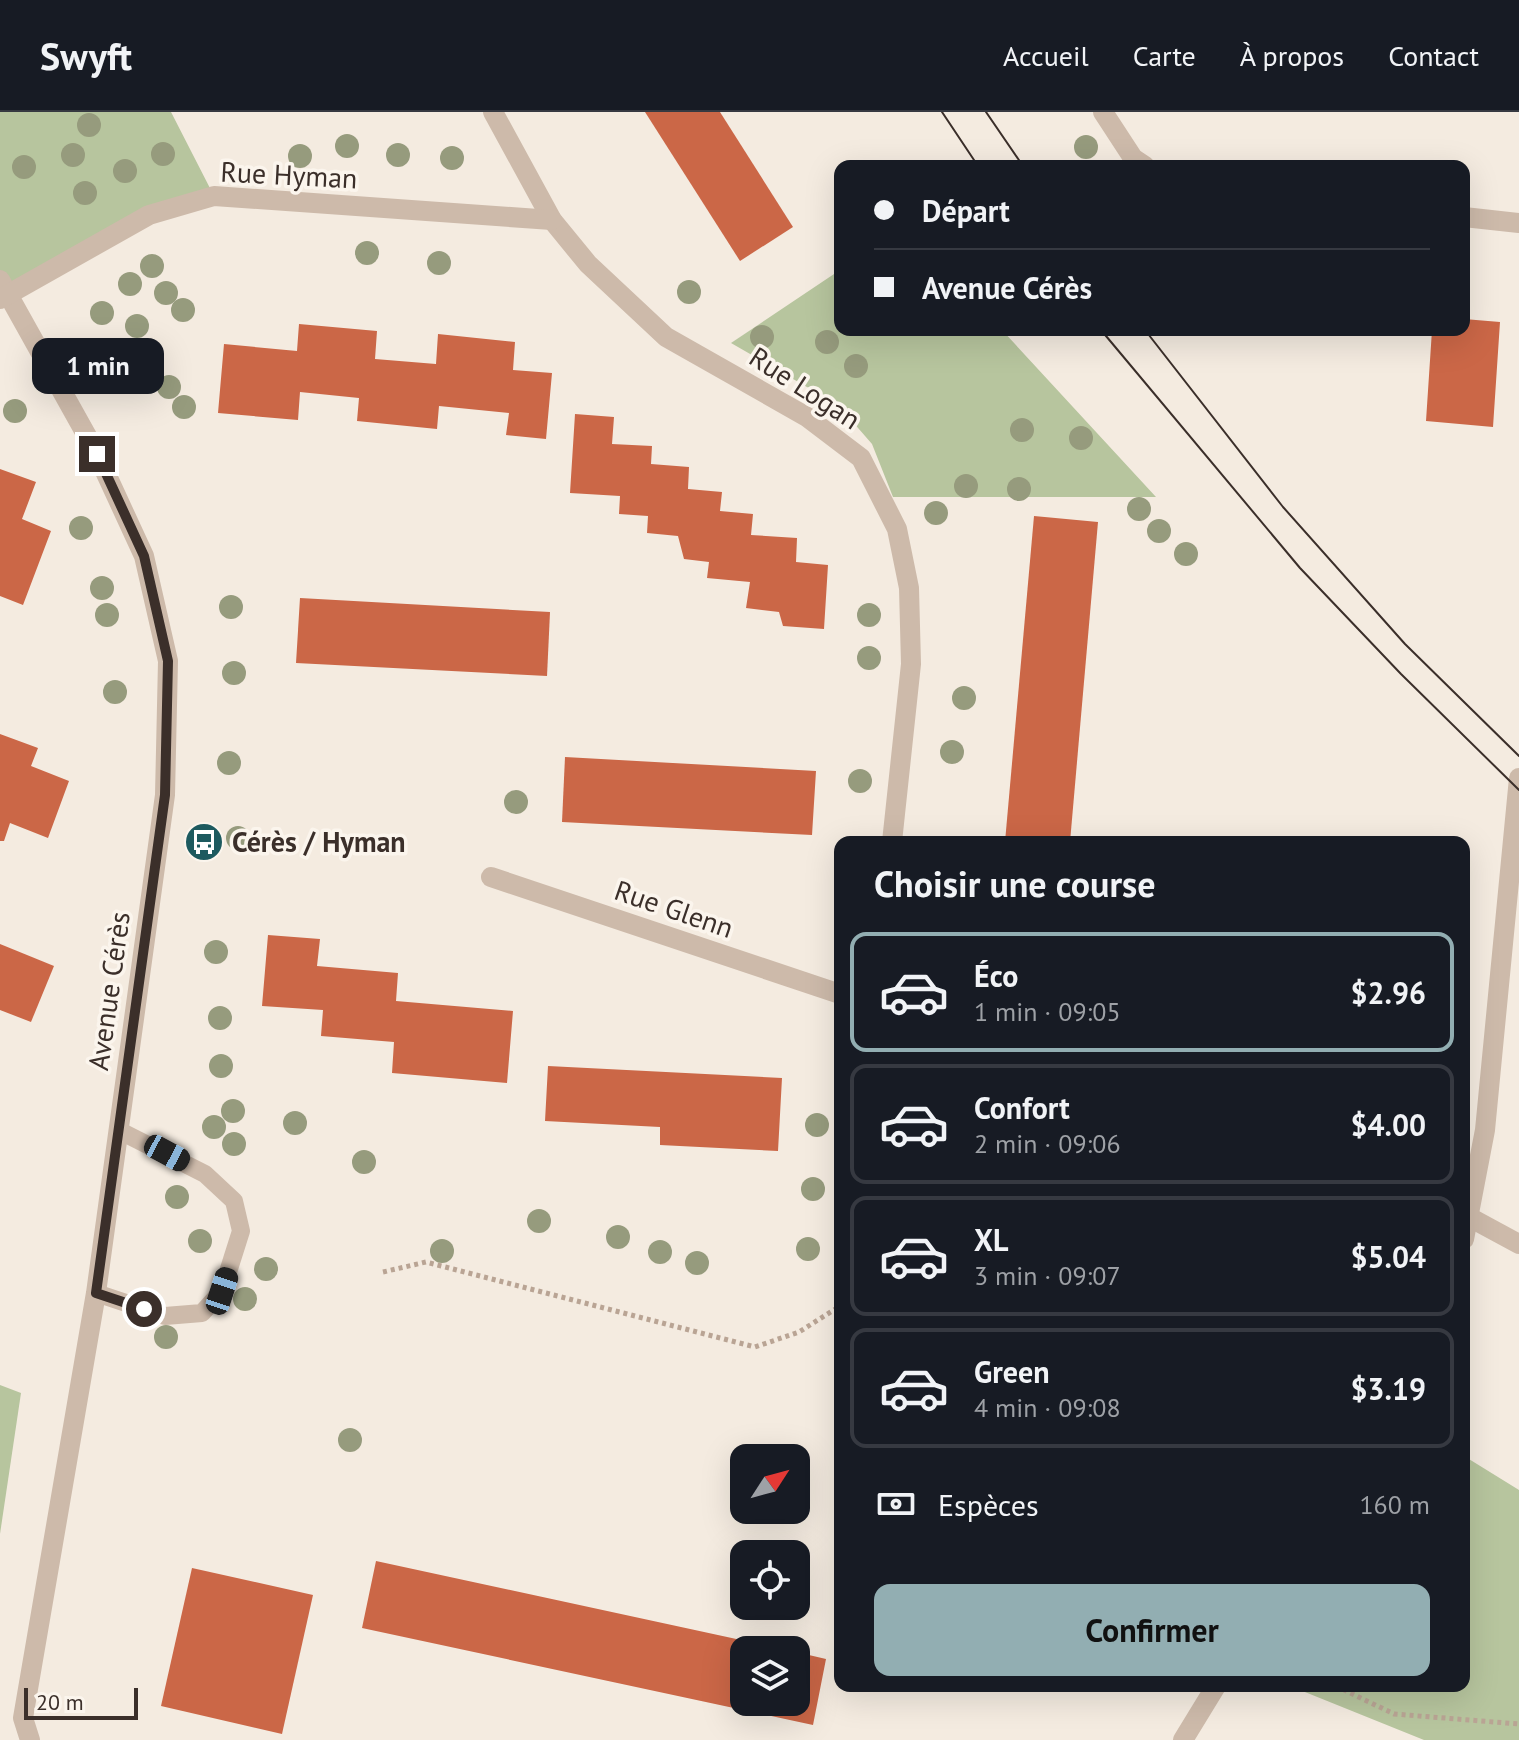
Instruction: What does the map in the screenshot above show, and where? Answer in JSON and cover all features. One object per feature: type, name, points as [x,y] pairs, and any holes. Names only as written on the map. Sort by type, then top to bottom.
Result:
[{"type":"street","name":"Rue Logan","points":[[493,112],[552,220],[588,264],[666,337],[807,417],[861,458],[897,529],[909,588],[911,664],[893,836]]},
{"type":"street","points":[[1103,112],[1136,160]]},
{"type":"street","name":"Rue Hyman","points":[[3,291],[149,215],[214,196],[552,220]]},
{"type":"street","points":[[1470,218],[1519,223]]},
{"type":"street","name":"Avenue Cérès","points":[[3,291],[97,454],[144,556],[168,661],[165,795],[96,1293],[23,1718],[30,1740]]},
{"type":"street","points":[[1470,1212],[1485,1130],[1519,778]]},
{"type":"street","name":"Rue Glenn","points":[[491,877],[834,992]]},
{"type":"street","points":[[1470,1218],[1519,1244]]},
{"type":"street","points":[[1183,1740],[1212,1692]]},
{"type":"lane","points":[[96,1293],[165,1316],[202,1313],[222,1291],[241,1231],[234,1201],[205,1174],[118,1130]]},
{"type":"path","points":[[383,1272],[426,1262],[755,1347],[799,1332],[834,1310]]},
{"type":"path","points":[[1348,1692],[1394,1714],[1519,1724]]},
{"type":"green space","points":[[0,112],[171,112],[214,196],[153,214],[8,294],[0,280]]},
{"type":"green space","points":[[834,274],[834,336],[1008,336],[1156,497],[893,497],[872,444],[838,405],[731,343]]},
{"type":"green space","points":[[0,1385],[21,1393],[0,1534]]},
{"type":"green space","points":[[1470,1460],[1519,1490],[1519,1740],[1424,1740],[1305,1692],[1470,1692]]},
{"type":"building","points":[[645,112],[720,112],[793,227],[740,261]]},
{"type":"building","points":[[1470,320],[1500,322],[1493,427],[1426,421],[1432,336],[1470,336]]},
{"type":"building","points":[[299,324],[377,331],[375,359],[436,364],[438,334],[515,342],[513,370],[552,373],[546,439],[506,435],[509,413],[439,406],[437,429],[357,421],[359,398],[300,392],[298,420],[218,413],[224,344],[297,351]]},
{"type":"building","points":[[575,414],[614,417],[612,444],[652,446],[651,464],[689,467],[688,489],[722,492],[720,511],[753,514],[751,535],[797,538],[796,562],[828,565],[824,629],[783,626],[779,612],[746,608],[750,582],[707,578],[709,562],[684,559],[678,536],[647,533],[648,516],[619,514],[620,496],[570,493]]},
{"type":"building","points":[[0,469],[36,482],[22,519],[51,531],[23,605],[0,596]]},
{"type":"building","points":[[1034,516],[1098,522],[1071,836],[1006,836]]},
{"type":"building","points":[[300,598],[550,612],[547,676],[296,663]]},
{"type":"building","points":[[0,734],[38,748],[31,766],[69,781],[48,838],[10,823],[4,841],[0,841]]},
{"type":"building","points":[[565,757],[816,771],[812,835],[562,822]]},
{"type":"building","points":[[268,935],[320,939],[317,966],[398,973],[396,1001],[513,1011],[507,1083],[392,1073],[394,1042],[321,1036],[323,1010],[262,1006]]},
{"type":"building","points":[[0,944],[54,966],[31,1022],[0,1010]]},
{"type":"building","points":[[548,1066],[782,1078],[778,1151],[660,1145],[660,1127],[545,1121]]},
{"type":"building","points":[[376,1561],[730,1638],[730,1707],[362,1628]]},
{"type":"building","points":[[192,1568],[313,1595],[282,1734],[161,1706]]},
{"type":"building","points":[[810,1655],[826,1659],[813,1725],[771,1716],[810,1716]]},
{"type":"tram line","points":[[942,112],[974,160]]},
{"type":"tram line","points":[[986,112],[1019,160]]},
{"type":"tram line","points":[[1106,336],[1300,568],[1401,674],[1519,790]]},
{"type":"tram line","points":[[1150,336],[1283,507],[1405,644],[1519,756]]},
{"type":"place","name":"Cérès / Hyman","points":[[204,842]]},
{"type":"route","points":[[97,454],[144,556],[168,661],[165,795],[96,1293],[144,1309]]}]
